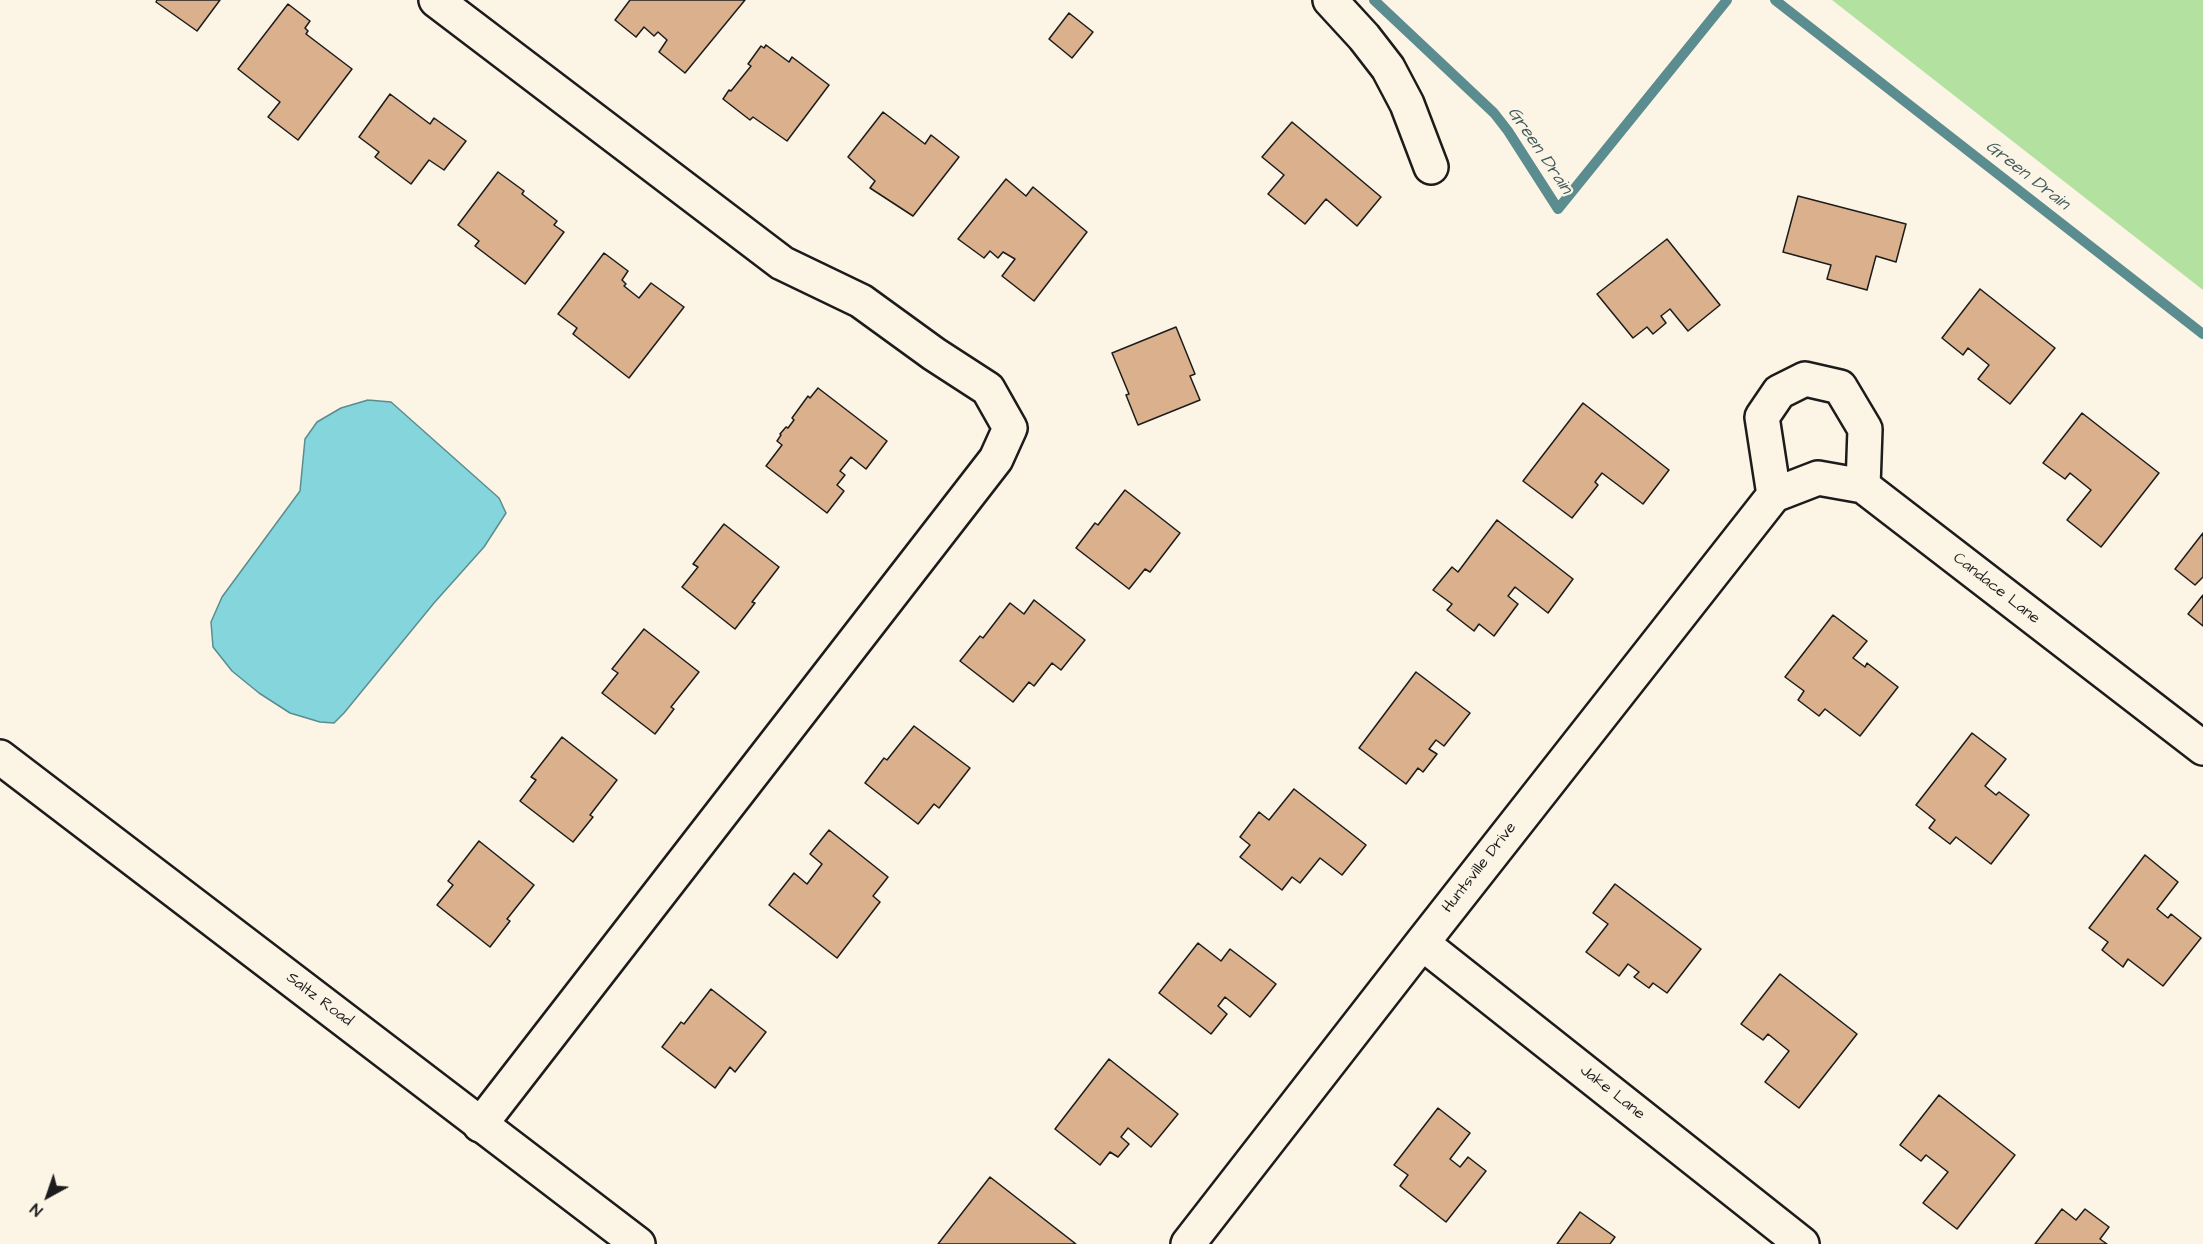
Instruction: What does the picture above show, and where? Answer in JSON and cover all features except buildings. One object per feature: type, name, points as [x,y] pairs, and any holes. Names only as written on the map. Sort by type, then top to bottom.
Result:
[{"type":"street","points":[[436,0],[782,263],[861,301],[934,354],[988,389],[1010,428],[996,459],[480,1125]]},
{"type":"street","points":[[1330,0],[1364,37],[1388,68],[1407,104],[1431,167]]},
{"type":"street","points":[[1774,495],[1762,417],[1779,392],[1805,379],[1840,387],[1865,429],[1863,486]]},
{"type":"street","name":"Candace Lane","points":[[1774,495],[1818,478],[1863,486],[2203,748]]},
{"type":"street","name":"Huntsville Drive","points":[[1188,1244],[1774,495]]},
{"type":"street","name":"Saltz Road","points":[[0,757],[638,1244]]},
{"type":"street","name":"Jake Lane","points":[[1422,942],[1802,1244]]},
{"type":"green space","points":[[1832,0],[2203,0],[2203,290]]},
{"type":"water","points":[[368,400],[391,402],[499,498],[506,513],[484,547],[434,603],[344,713],[334,723],[320,722],[290,713],[259,693],[232,671],[213,647],[211,622],[222,597],[300,491],[305,439],[317,422],[341,408]]},
{"type":"waterway","name":"Green Drain","points":[[1374,0],[1494,113],[1558,209],[1727,0]]},
{"type":"waterway","name":"Green Drain","points":[[1775,0],[2203,334]]}]
